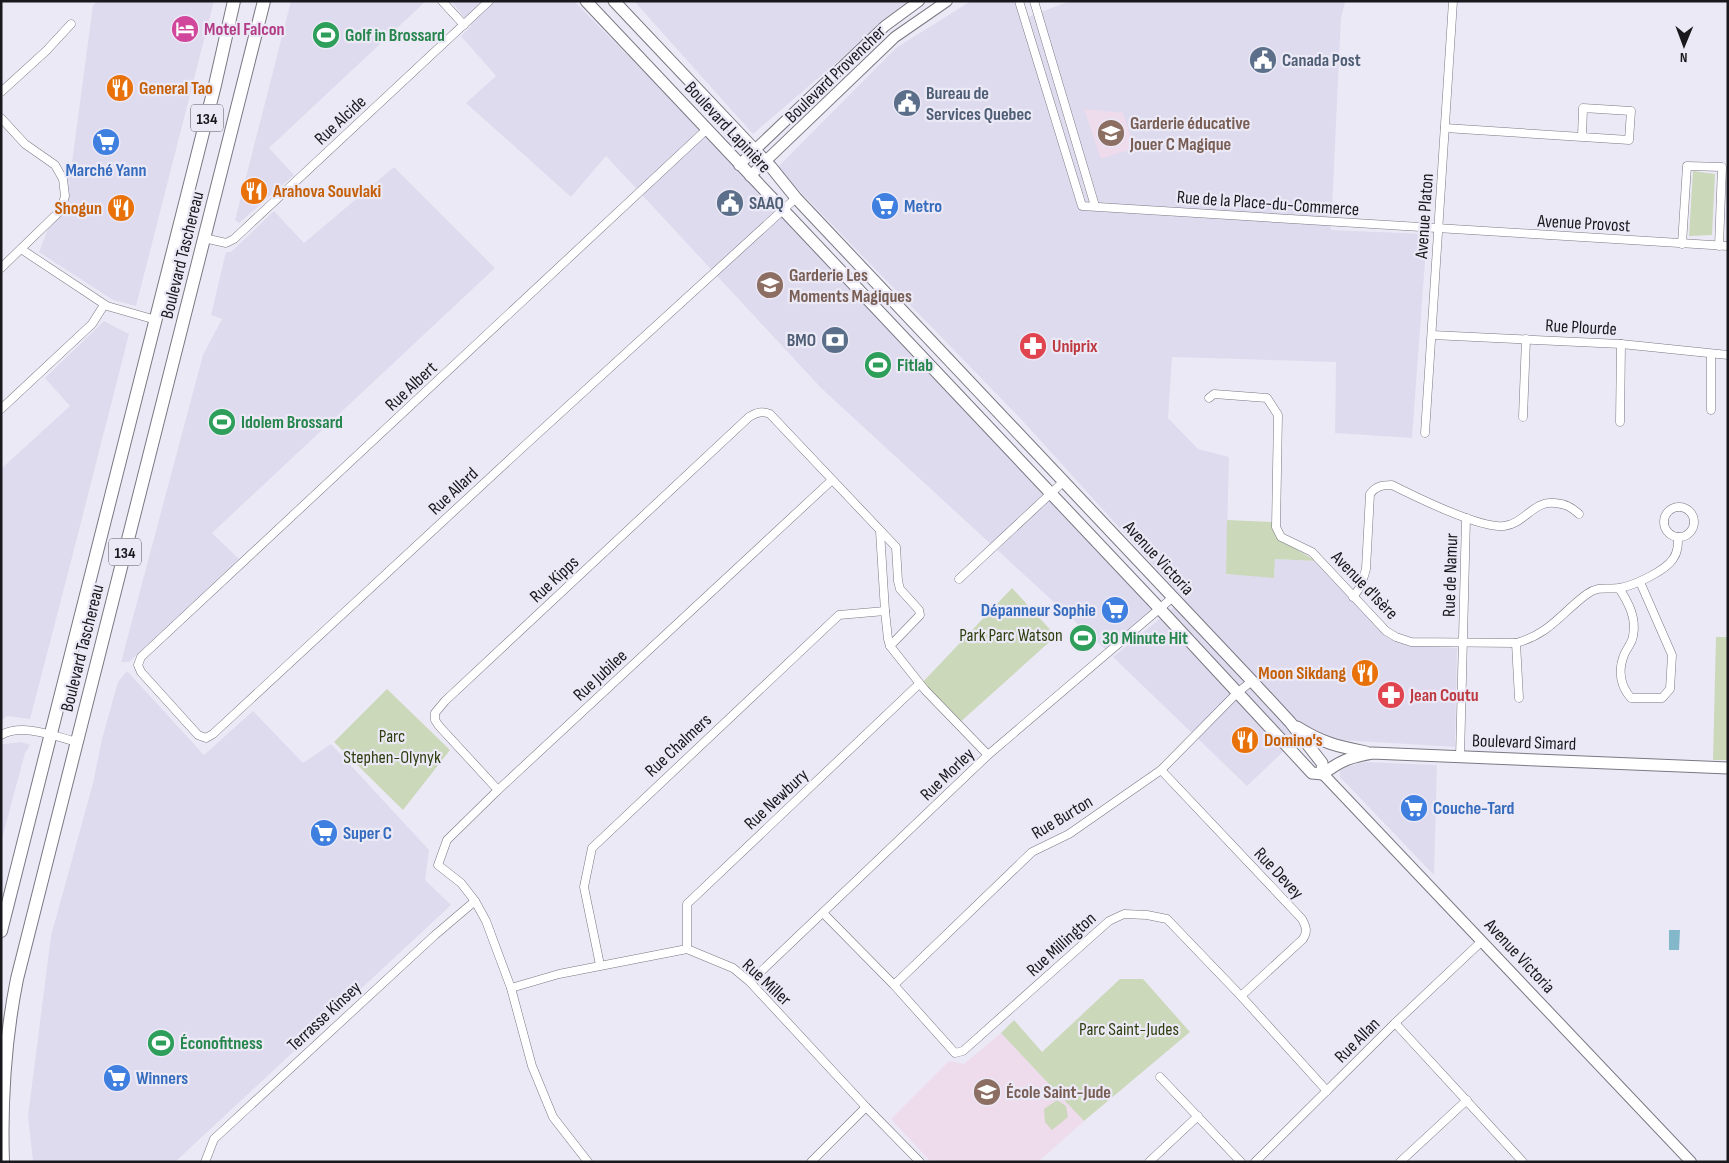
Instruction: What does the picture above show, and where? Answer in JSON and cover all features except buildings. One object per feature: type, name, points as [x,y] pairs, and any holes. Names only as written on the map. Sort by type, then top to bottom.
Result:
[{"type":"main road","name":"Boulevard Taschereau","points":[[1,931],[4,910],[51,735],[215,85],[234,1]]},
{"type":"main road","name":"Boulevard Taschereau","points":[[3,1162],[2,1120],[5,1070],[14,992],[264,1]]},
{"type":"main road","name":"Boulevard Lapinière","points":[[586,1],[948,386]]},
{"type":"main road","name":"Boulevard Lapinière","points":[[614,1],[960,372]]},
{"type":"main road","name":"Avenue Victoria","points":[[948,386],[1160,609],[1312,773],[1323,774],[1322,763],[1290,722],[960,372]]},
{"type":"main road","points":[[1290,722],[1314,738],[1329,744],[1372,753]]},
{"type":"main road","name":"Boulevard Simard","points":[[1323,774],[1338,762],[1352,756],[1372,753],[1728,768]]},
{"type":"street","points":[[442,1],[464,25]]},
{"type":"street","name":"Rue Alcide","points":[[204,238],[226,243],[233,241],[489,1]]},
{"type":"street","name":"Boulevard Provencher","points":[[739,165],[885,26],[919,1]]},
{"type":"street","name":"Boulevard Provencher","points":[[750,176],[895,37],[947,1]]},
{"type":"street","name":"Rue de la Place-du-Commerce","points":[[1018,1],[1082,206],[1438,229]]},
{"type":"street","points":[[1034,1],[1095,206]]},
{"type":"street","name":"Avenue Platon","points":[[1425,433],[1453,1]]},
{"type":"street","points":[[1,92],[46,51],[71,24]]},
{"type":"street","points":[[1445,128],[1582,137],[1630,140],[1630,111],[1583,108],[1582,137]]},
{"type":"street","points":[[1,118],[25,144],[55,165],[63,180],[65,196],[61,210],[1,268]]},
{"type":"street","name":"Rue Albert","points":[[138,665],[143,656],[706,130]]},
{"type":"street","points":[[1682,244],[1687,166],[1722,167],[1724,246]]},
{"type":"street","name":"Rue Allard","points":[[138,665],[140,672],[196,734],[204,738],[211,736],[515,454],[796,198]]},
{"type":"street","name":"Avenue Provost","points":[[1438,229],[1724,246]]},
{"type":"street","points":[[21,249],[104,305],[156,320]]},
{"type":"street","points":[[1,409],[92,324],[104,305]]},
{"type":"street","name":"Rue Plourde","points":[[1432,335],[1621,344],[1728,355]]},
{"type":"street","points":[[1523,417],[1526,339]]},
{"type":"street","points":[[1620,422],[1621,344]]},
{"type":"street","points":[[1711,410],[1712,354]]},
{"type":"street","name":"Avenue d'Isère","points":[[1209,398],[1214,394],[1267,398],[1278,415],[1276,527],[1281,537],[1312,552],[1386,631],[1411,642],[1516,644],[1540,634],[1587,594],[1598,588],[1619,588],[1640,582],[1669,564],[1678,550],[1678,537]]},
{"type":"street","name":"Rue Kipps","points":[[498,790],[439,726],[435,720],[435,713],[459,688],[750,417],[757,412],[770,414],[832,480]]},
{"type":"street","points":[[832,480],[896,547],[900,589],[919,610],[920,615],[890,646]]},
{"type":"street","name":"Rue Jubilee","points":[[475,901],[461,883],[438,865],[447,840],[498,790],[832,480]]},
{"type":"street","points":[[958,579],[1063,482]]},
{"type":"street","name":"Rue de Namur","points":[[1354,597],[1361,586],[1366,569],[1369,500],[1374,488],[1382,485],[1392,485],[1466,518],[1460,757]]},
{"type":"street","points":[[1466,518],[1492,526],[1510,525],[1539,505],[1548,502],[1569,506],[1579,514]]},
{"type":"street","points":[[880,531],[885,611],[890,646],[919,684],[988,755]]},
{"type":"street","points":[[1619,588],[1629,604],[1634,619],[1633,637],[1622,658],[1620,673],[1624,690],[1631,698],[1662,698],[1670,689],[1672,655],[1640,582]]},
{"type":"street","name":"Rue Morley","points":[[750,982],[988,755],[1172,598]]},
{"type":"street","name":"Rue Chalmers","points":[[600,965],[584,887],[592,848],[839,615],[885,611]]},
{"type":"street","points":[[1516,644],[1518,698]]},
{"type":"street","name":"Rue Burton","points":[[894,985],[1032,852],[1069,834],[1160,770],[1237,693],[1252,681]]},
{"type":"street","name":"Rue Newbury","points":[[688,950],[687,904],[919,684]]},
{"type":"street","points":[[1,735],[17,730],[51,735],[77,742]]},
{"type":"street","name":"Rue Devey","points":[[1160,770],[1302,919],[1307,928],[1306,934],[1302,939],[1241,996]]},
{"type":"street","name":"Avenue Victoria","points":[[1323,774],[1691,1162]]},
{"type":"street","points":[[475,901],[486,921],[511,988],[532,1066],[553,1117],[588,1162]]},
{"type":"street","name":"Terrasse Kinsey","points":[[205,1162],[214,1139],[435,935],[475,901]]},
{"type":"street","name":"Rue Millington","points":[[823,913],[894,985],[955,1053],[963,1051],[1109,921],[1124,914],[1147,915],[1167,919],[1241,996],[1327,1091]]},
{"type":"street","name":"Rue Allan","points":[[1255,1162],[1395,1023],[1482,941]]},
{"type":"street","points":[[511,988],[559,974],[600,965],[688,950]]},
{"type":"street","name":"Rue Miller","points":[[688,950],[732,968],[750,982],[920,1162]]},
{"type":"street","points":[[1395,1023],[1523,1162]]},
{"type":"street","points":[[1160,1077],[1241,1162]]},
{"type":"street","points":[[1400,1162],[1467,1100]]},
{"type":"street","points":[[810,1162],[866,1107]]},
{"type":"street","points":[[1149,1162],[1198,1116]]},
{"type":"shaded area","points":[[98,1],[214,1],[136,306],[113,300],[39,252],[71,170],[93,5]]},
{"type":"shaded area","points":[[291,1],[426,1],[269,148],[294,175],[239,223],[235,220]]},
{"type":"shaded area","points":[[451,1],[574,1],[668,96],[1154,609],[1106,650],[821,388],[606,156],[571,197],[466,103],[496,76],[461,36],[471,26]]},
{"type":"shaded area","points":[[634,1],[912,1],[871,33],[753,134]]},
{"type":"shaded area","points":[[971,1],[1017,1],[1023,19],[1070,1],[1345,2],[1341,18],[1331,230],[1427,234],[1412,438],[1335,433],[1336,362],[1172,357],[1168,418],[1198,449],[1229,457],[1226,574],[1274,577],[1275,559],[1316,561],[1389,639],[1413,646],[1457,648],[1455,747],[1327,739],[1308,728],[1247,786],[1113,657],[1184,599],[1020,418],[777,168],[896,48]]},
{"type":"shaded area","name":"Garderie éducative Jouer C Magique","points":[[1084,109],[1123,113],[1134,148],[1101,159]]},
{"type":"shaded area","points":[[394,167],[495,268],[212,533],[239,559],[129,662],[121,662],[203,355],[222,319],[211,315],[226,252],[231,252],[274,211],[304,243]]},
{"type":"shaded area","points":[[104,321],[129,334],[67,577],[30,719],[7,716],[1,721],[1,469],[70,406],[45,378]]},
{"type":"shaded area","points":[[127,671],[204,755],[253,711],[303,763],[331,744],[429,850],[425,880],[451,905],[175,1162],[33,1162],[28,1116],[51,936],[93,783],[102,739],[118,682]]},
{"type":"shaded area","points":[[21,742],[30,745],[25,753],[1,842],[1,746]]},
{"type":"shaded area","points":[[1364,762],[1437,765],[1434,875],[1340,777],[1340,771],[1346,767]]},
{"type":"shaded area","name":"École Saint-Jude","points":[[1001,1033],[1084,1121],[1038,1162],[931,1162],[891,1119],[949,1061],[964,1064]]},
{"type":"green space","points":[[1693,171],[1715,174],[1712,235],[1689,236]]},
{"type":"green space","points":[[1227,520],[1272,522],[1281,540],[1316,561],[1275,559],[1274,578],[1226,574]]},
{"type":"green space","name":"Park Parc Watson","points":[[1012,588],[1056,636],[957,725],[920,685]]},
{"type":"green space","points":[[1716,637],[1728,637],[1728,760],[1713,760]]},
{"type":"green space","name":"Parc Stephen-Olynyk","points":[[387,689],[450,750],[403,810],[334,742]]},
{"type":"green space","name":"Parc Saint-Judes","points":[[1120,979],[1143,979],[1190,1032],[1084,1121],[1001,1033],[1014,1020],[1042,1052]]},
{"type":"green space","points":[[1057,1100],[1066,1106],[1068,1117],[1052,1130],[1045,1122],[1044,1109]]},
{"type":"water","points":[[1669,930],[1680,930],[1679,950],[1669,950]]},
{"type":"place","name":"Motel Falcon","points":[[185,29]]},
{"type":"place","name":"Golf in Brossard","points":[[326,35]]},
{"type":"place","name":"Canada Post","points":[[1263,60]]},
{"type":"place","name":"General Tao","points":[[120,88]]},
{"type":"place","name":"Bureau de Services Quebec","points":[[907,103]]},
{"type":"place","name":"Garderie éducative Jouer C Magique","points":[[1111,133]]},
{"type":"place","name":"Marché Yann","points":[[106,142]]},
{"type":"place","name":"Arahova Souvlaki","points":[[254,191]]},
{"type":"place","name":"SAAQ","points":[[730,203]]},
{"type":"place","name":"Metro","points":[[885,206]]},
{"type":"place","name":"Shogun","points":[[121,208]]},
{"type":"place","name":"Garderie Les Moments Magiques","points":[[770,285]]},
{"type":"place","name":"BMO","points":[[835,340]]},
{"type":"place","name":"Uniprix","points":[[1033,346]]},
{"type":"place","name":"Fitlab","points":[[878,365]]},
{"type":"place","name":"Idolem Brossard","points":[[222,422]]},
{"type":"place","name":"Dépanneur Sophie","points":[[1115,610]]},
{"type":"place","name":"30 Minute Hit","points":[[1083,638]]},
{"type":"place","name":"Moon Sikdang","points":[[1365,673]]},
{"type":"place","name":"Jean Coutu","points":[[1391,695]]},
{"type":"place","name":"Domino's","points":[[1245,740]]},
{"type":"place","name":"Couche-Tard","points":[[1414,808]]},
{"type":"place","name":"Super C","points":[[324,833]]},
{"type":"place","name":"Éconofitness","points":[[161,1043]]},
{"type":"place","name":"Winners","points":[[117,1078]]},
{"type":"place","name":"École Saint-Jude","points":[[987,1092]]}]
